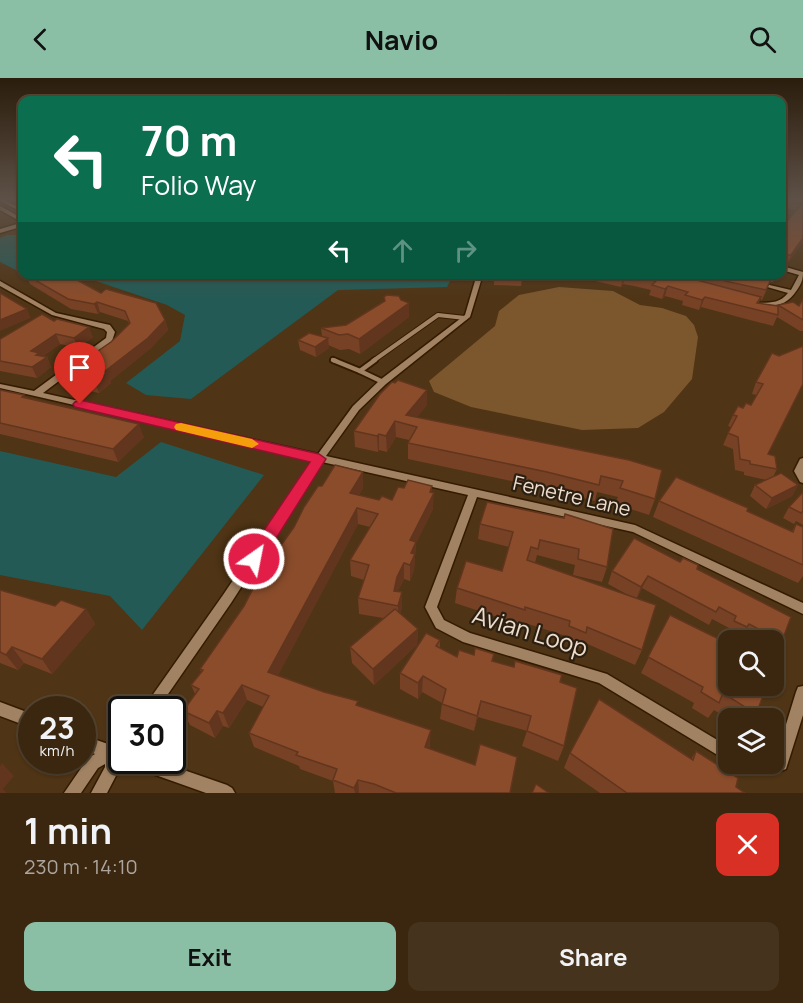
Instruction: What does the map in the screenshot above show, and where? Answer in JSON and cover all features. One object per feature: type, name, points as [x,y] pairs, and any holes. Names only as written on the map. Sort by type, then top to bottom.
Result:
[{"type":"street","points":[[756,303],[778,305],[785,302],[803,274],[786,269]]},
{"type":"street","points":[[159,696],[356,408],[382,382],[468,316],[479,279]]},
{"type":"street","points":[[748,280],[792,292]]},
{"type":"street","points":[[0,283],[54,314],[106,327],[111,332],[109,339],[36,394]]},
{"type":"street","name":"Fenetre Lane","points":[[0,386],[635,529],[803,609]]},
{"type":"street","points":[[803,461],[799,471],[803,480]]},
{"type":"street","name":"Avian Loop","points":[[474,492],[431,606],[440,624],[467,638],[602,678],[718,747]]},
{"type":"street","points":[[784,754],[803,692]]},
{"type":"street","points":[[0,709],[18,716]]},
{"type":"street","points":[[72,793],[93,763],[108,757]]},
{"type":"street","points":[[99,793],[110,774]]},
{"type":"street","points":[[173,774],[227,793]]},
{"type":"lane","points":[[360,371],[438,315],[465,318]]},
{"type":"lane","points":[[333,360],[382,382]]},
{"type":"shaded area","points":[[559,287],[613,291],[640,305],[662,308],[686,316],[694,325],[698,337],[692,379],[664,412],[638,428],[582,430],[471,407],[434,392],[429,381],[495,326],[499,311],[519,295]]},
{"type":"water","points":[[7,235],[18,235],[18,271],[0,262],[0,238]]},
{"type":"water","points":[[90,279],[451,279],[447,287],[338,290],[191,399],[146,395],[126,383],[180,341],[185,315],[167,305]]},
{"type":"water","points":[[161,442],[264,475],[142,630],[110,596],[0,575],[0,451],[116,477]]},
{"type":"building","points":[[786,231],[803,231],[803,238],[791,255],[786,255]]},
{"type":"building","points":[[33,279],[75,279],[101,293],[106,289],[156,303],[165,320],[148,338],[104,372],[107,373],[95,382],[63,375],[111,342],[130,323],[125,311],[97,302],[94,304],[68,299]]},
{"type":"building","points":[[648,279],[693,279],[761,297],[757,303],[778,306],[778,315],[705,297],[702,300],[685,295],[688,292],[668,286],[665,289],[652,285],[656,281]]},
{"type":"building","points":[[719,279],[771,279],[766,290]]},
{"type":"building","points":[[0,293],[27,309],[0,320]]},
{"type":"building","points":[[399,296],[401,300],[409,303],[359,339],[321,328],[346,325],[385,301],[384,297]]},
{"type":"building","points":[[803,299],[803,320],[778,305],[793,302],[799,306]]},
{"type":"building","points":[[42,314],[54,321],[57,319],[89,327],[74,338],[56,334],[31,351],[39,353],[36,355],[47,357],[32,367],[0,361],[0,339]]},
{"type":"building","points":[[309,333],[328,338],[315,347],[298,340]]},
{"type":"building","points":[[803,346],[803,384],[768,454],[775,456],[777,469],[750,464],[750,461],[740,459],[738,437],[728,433],[737,416],[733,415],[738,406],[743,408],[746,403],[751,405],[763,384],[756,382],[772,353],[779,356]]},
{"type":"building","points":[[398,380],[427,390],[406,415],[629,460],[662,470],[655,499],[620,488],[623,481],[601,476],[599,485],[408,443],[417,427],[395,421],[386,436],[354,431],[380,394],[392,382],[395,383]]},
{"type":"building","points":[[0,390],[139,424],[113,449],[0,423]]},
{"type":"building","points":[[335,465],[363,472],[350,493],[379,500],[382,496],[392,500],[398,487],[404,488],[408,480],[432,486],[430,492],[434,493],[410,540],[416,542],[411,553],[415,554],[410,565],[404,563],[397,577],[394,591],[402,592],[398,606],[358,598],[369,565],[350,560],[378,514],[357,508],[268,672],[324,692],[358,701],[356,705],[431,730],[425,747],[475,765],[480,744],[517,757],[510,793],[396,793],[358,780],[354,788],[333,780],[337,769],[296,755],[298,752],[249,733],[269,696],[242,685],[223,713],[217,711],[209,723],[186,712],[186,707],[199,689],[191,685],[203,670],[200,669],[244,606],[260,575],[294,527],[318,486],[322,486]]},
{"type":"building","points":[[781,473],[798,485],[772,498],[755,485]]},
{"type":"building","points":[[676,477],[748,508],[747,511],[793,532],[796,524],[803,527],[803,565],[659,501]]},
{"type":"building","points":[[803,492],[803,511],[801,513],[789,507]]},
{"type":"building","points":[[487,502],[564,518],[565,514],[613,529],[607,567],[578,559],[579,549],[540,540],[538,549],[531,547],[527,560],[656,605],[642,650],[587,627],[586,633],[569,626],[570,621],[525,607],[525,610],[457,588],[466,561],[502,571],[513,532],[480,524]]},
{"type":"building","points":[[634,538],[680,562],[683,558],[698,565],[697,569],[791,617],[784,636],[784,630],[761,630],[749,624],[747,627],[734,621],[736,616],[719,607],[716,612],[648,576],[641,587],[612,571]]},
{"type":"building","points":[[0,590],[55,606],[61,600],[86,609],[42,659],[12,647],[6,655],[0,652]]},
{"type":"building","points":[[395,609],[418,629],[373,669],[350,647]]},
{"type":"building","points":[[670,615],[718,639],[718,696],[722,696],[719,703],[701,692],[703,687],[648,657]]},
{"type":"building","points":[[426,633],[440,640],[436,646],[457,657],[459,650],[474,655],[475,648],[494,654],[492,661],[514,667],[515,661],[562,675],[560,682],[577,688],[564,746],[527,731],[531,716],[481,701],[477,716],[442,704],[446,689],[423,676],[418,683],[400,673]]},
{"type":"building","points":[[728,696],[763,696],[758,708],[747,708]]},
{"type":"building","points":[[599,699],[693,760],[696,751],[718,765],[718,774],[732,774],[738,778],[736,787],[745,793],[627,793],[570,753]]},
{"type":"building","points":[[536,784],[549,793],[532,793]]},
{"type":"slow traffic","points":[[181,427],[252,444]]},
{"type":"route","points":[[80,404],[319,459],[254,559]]}]
